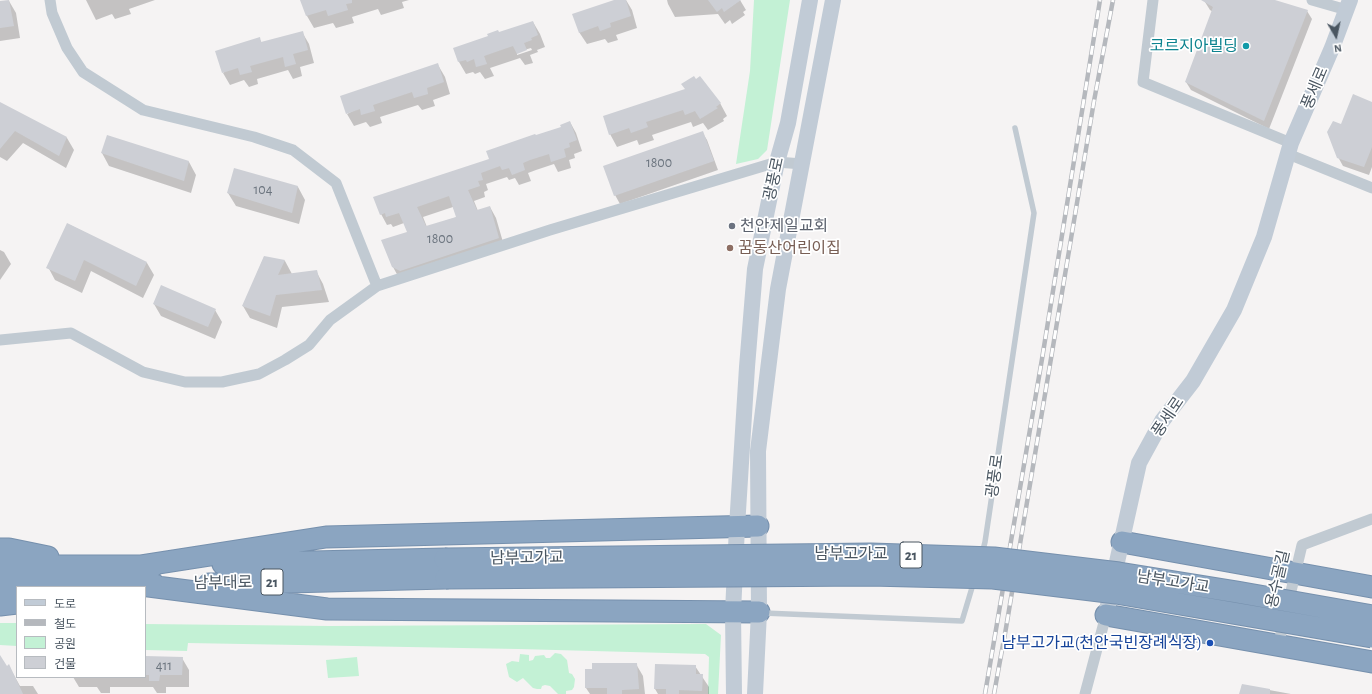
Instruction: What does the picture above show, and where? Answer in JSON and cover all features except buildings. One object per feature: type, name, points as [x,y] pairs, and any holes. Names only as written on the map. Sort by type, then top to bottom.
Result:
[{"type":"highway","points":[[141,576],[326,537],[758,526]]},
{"type":"highway","points":[[1122,542],[1372,587]]},
{"type":"highway","points":[[0,550],[9,549],[95,579]]},
{"type":"highway","name":"남부고가교","points":[[446,568],[871,554],[994,558],[1127,574],[1372,616]]},
{"type":"highway","name":"남부대로","points":[[0,566],[95,579]]},
{"type":"highway","name":"남부대로","points":[[0,585],[141,576],[446,568]]},
{"type":"highway","name":"남부고가교","points":[[446,568],[870,574],[993,578],[1116,593],[1372,637]]},
{"type":"highway","points":[[141,576],[327,609],[758,612]]},
{"type":"highway","points":[[0,605],[16,603]]},
{"type":"highway","points":[[1106,615],[1372,662]]},
{"type":"main road","name":"광풍로","points":[[734,694],[732,612],[747,368],[755,269],[777,162],[788,123],[810,0]]},
{"type":"main road","name":"광풍로","points":[[755,694],[758,612],[758,451],[778,289],[833,0]]},
{"type":"main road","name":"풍세로","points":[[1106,615],[1139,463],[1162,421],[1193,381],[1234,310],[1264,237],[1290,149],[1332,48],[1348,5]]},
{"type":"street","points":[[50,0],[52,13],[67,48],[83,72],[143,110],[254,137],[293,150],[336,183],[377,286]]},
{"type":"street","points":[[1153,0],[1143,82],[1372,188]]},
{"type":"street","points":[[1312,0],[1348,5]]},
{"type":"street","points":[[0,340],[71,333],[143,372],[185,382],[222,382],[259,374],[309,345],[330,320],[377,286],[550,230],[777,162],[802,164]]},
{"type":"street","name":"용수골길","points":[[1278,646],[1302,545],[1372,519]]},
{"type":"street","name":"풍세로","points":[[1085,694],[1106,615]]},
{"type":"lane","name":"광풍로","points":[[979,564],[985,542],[1034,213],[1015,128]]},
{"type":"lane","points":[[758,612],[962,622],[977,571]]},
{"type":"green space","points":[[754,0],[790,0],[767,150],[758,159],[736,164],[750,71]]},
{"type":"green space","points":[[0,623],[16,623],[16,646],[0,645]]},
{"type":"green space","points":[[146,624],[330,626],[706,624],[721,635],[718,694],[708,694],[709,657],[705,654],[188,643],[187,651],[146,650]]},
{"type":"green space","points":[[555,653],[561,654],[567,660],[569,673],[572,674],[575,679],[574,687],[572,690],[566,691],[566,694],[558,694],[550,686],[545,685],[542,686],[541,689],[533,688],[523,678],[517,682],[509,677],[506,664],[512,661],[519,662],[520,654],[529,655],[529,661],[533,660],[535,656],[544,655],[546,658],[550,658]]},
{"type":"green space","points":[[357,657],[359,676],[328,678],[326,660]]},
{"type":"railway","points":[[985,694],[1042,359],[1100,0]]},
{"type":"railway","points":[[994,694],[1094,101],[1113,0]]},
{"type":"place","name":"코르지아빌딩","points":[[1246,46]]},
{"type":"place","name":"천안제일교회","points":[[732,226]]},
{"type":"place","name":"꿈동산어린이집","points":[[730,248]]},
{"type":"place","name":"남부고가교(천안국빈장례식장)","points":[[1210,643]]}]
